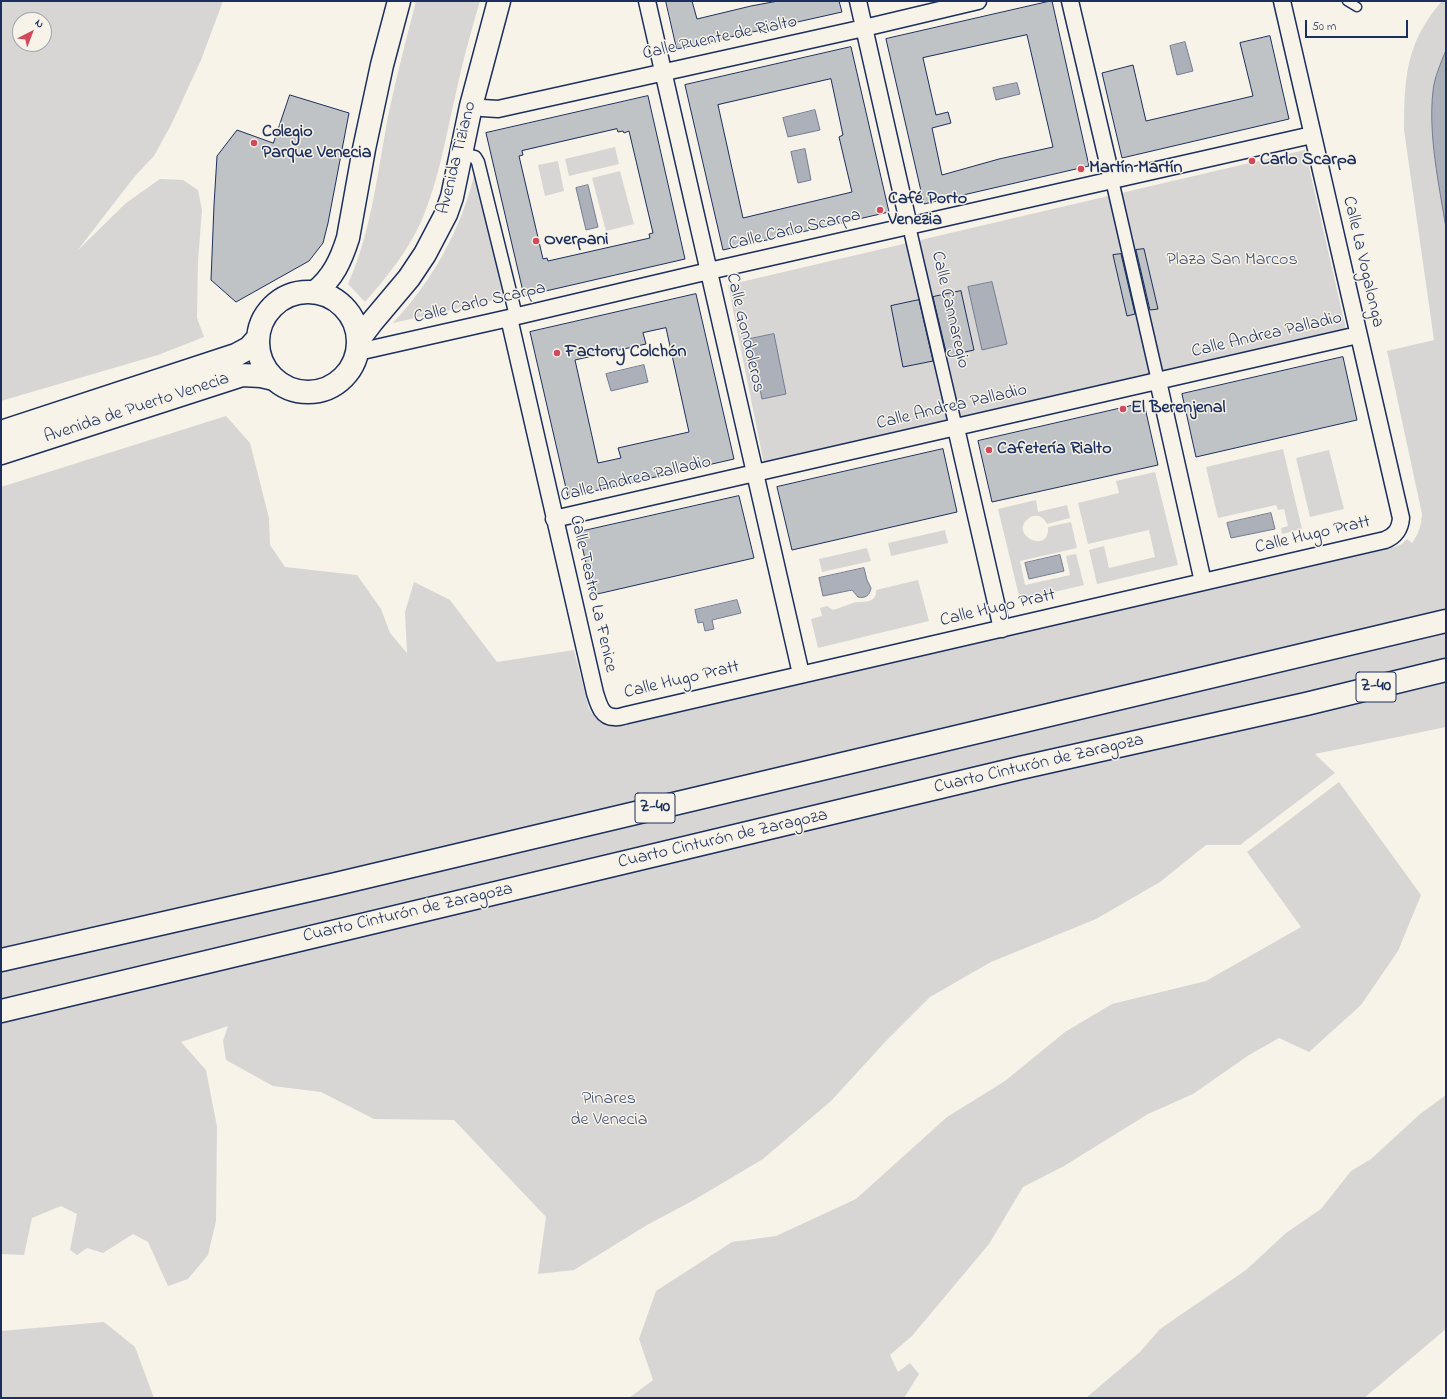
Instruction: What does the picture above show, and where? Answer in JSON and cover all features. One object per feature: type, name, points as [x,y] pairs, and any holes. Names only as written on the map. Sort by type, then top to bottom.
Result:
[{"type":"main road","points":[[315,292],[332,276],[342,256],[348,238],[364,149],[382,65],[399,1]]},
{"type":"main road","name":"Avenida Tiziano","points":[[358,346],[372,322],[409,278],[425,254],[438,231],[452,197],[471,106],[499,1]]},
{"type":"main road","points":[[315,292],[329,297],[342,305],[351,316],[357,329],[358,346],[356,360],[350,371],[342,380],[332,387],[308,393],[285,387],[274,379],[265,368],[262,361],[257,339],[261,325],[268,313],[277,303],[289,296],[315,292]]},
{"type":"main road","name":"Avenida de Puerto Venecia","points":[[1,432],[236,356],[249,348],[257,339]]},
{"type":"main road","name":"Avenida de Puerto Venecia","points":[[1,453],[242,375],[261,376],[274,379]]},
{"type":"main road","name":"Z-40","points":[[1,960],[344,882],[1446,621]]},
{"type":"main road","name":"Cuarto Cinturón de Zaragoza","points":[[1,1011],[1020,768],[1306,704],[1446,670]]},
{"type":"street","name":"Calle Gondoleros","points":[[647,1],[801,674]]},
{"type":"street","name":"Calle Cannaregio","points":[[858,1],[1002,628]]},
{"type":"street","name":"Calle Puente de Rialto","points":[[471,106],[498,109],[663,71],[864,28],[978,1]]},
{"type":"street","points":[[1070,1],[1203,582]]},
{"type":"street","name":"Calle La Vogalonga","points":[[1282,1],[1401,518],[1401,524],[1398,531]]},
{"type":"street","name":"Calle Carlo Scarpa","points":[[358,346],[512,317],[1312,135]]},
{"type":"street","name":"Calle Teatro La Fenice","points":[[461,154],[475,157],[478,162],[554,519],[596,697],[600,708],[604,713]]},
{"type":"street","name":"Calle Andrea Palladio","points":[[554,519],[1358,335]]},
{"type":"street","name":"Calle Hugo Pratt","points":[[604,713],[614,717],[1203,582],[1385,540],[1392,538],[1398,531]]},
{"type":"lane","points":[[1347,1],[1357,7]]},
{"type":"green space","points":[[1,1],[223,1],[201,60],[171,125],[154,156],[135,176],[77,251],[126,203],[160,179],[183,180],[198,190],[202,210],[198,261],[197,318],[204,337],[158,355],[1,401]]},
{"type":"green space","points":[[416,1],[480,1],[463,63],[438,171],[428,205],[421,222],[403,254],[389,274],[365,302],[348,284],[356,265],[368,225],[390,107]]},
{"type":"green space","name":"Pinares de Venecia","points":[[1442,1],[1446,1],[1446,727],[1315,754],[1335,773],[1240,845],[1206,845],[1160,882],[1096,919],[991,962],[930,997],[886,1041],[831,1101],[763,1159],[694,1200],[647,1225],[574,1270],[538,1274],[546,1217],[454,1120],[374,1119],[321,1092],[273,1086],[226,1060],[223,1041],[228,1026],[181,1042],[206,1070],[217,1127],[216,1221],[208,1255],[188,1279],[168,1286],[148,1242],[133,1234],[103,1253],[87,1248],[77,1255],[70,1250],[77,1214],[61,1206],[32,1218],[24,1255],[1,1254],[1,487],[226,416],[250,443],[269,518],[270,545],[285,567],[357,575],[381,609],[390,633],[407,653],[405,612],[414,582],[450,600],[497,662],[574,650],[589,709],[600,721],[614,726],[1395,547],[1402,544],[1407,539],[1412,543],[1419,529],[1422,514],[1387,351],[1434,340],[1404,130],[1404,111],[1407,77],[1414,46],[1430,16]]},
{"type":"green space","points":[[615,147],[619,164],[569,176],[565,159]]},
{"type":"green space","name":"Plaza San Marcos","points":[[1305,150],[1346,329],[764,464],[728,285]]},
{"type":"green space","points":[[558,161],[564,191],[545,196],[538,165]]},
{"type":"green space","points":[[620,171],[634,224],[606,231],[592,178]]},
{"type":"green space","points":[[475,172],[504,298],[393,323],[421,289],[444,253],[462,214]]},
{"type":"green space","points":[[1283,449],[1302,529],[1282,534],[1281,528],[1288,526],[1284,509],[1278,510],[1276,505],[1218,518],[1206,467]]},
{"type":"green space","points":[[1329,450],[1344,509],[1310,517],[1296,458]]},
{"type":"green space","points":[[1155,472],[1178,565],[1097,584],[1089,550],[1104,546],[1109,568],[1155,557],[1149,530],[1088,544],[1078,503],[1119,493],[1116,481]]},
{"type":"green space","points":[[1036,500],[1038,512],[1067,505],[1070,518],[1047,524],[1040,516],[1029,518],[1024,524],[1023,530],[1026,536],[1037,541],[1043,540],[1047,536],[1048,527],[1071,522],[1077,548],[1020,561],[1025,585],[1070,575],[1066,556],[1076,554],[1084,585],[1020,600],[998,509]]},
{"type":"green space","points":[[945,530],[948,543],[891,556],[888,543]]},
{"type":"green space","points":[[867,548],[871,561],[822,572],[819,559]]},
{"type":"green space","points":[[918,580],[929,621],[818,648],[811,619],[822,616],[820,608],[827,606],[833,610],[867,601],[875,597],[876,590]]},
{"type":"green space","points":[[1339,782],[1421,895],[1398,951],[1361,1005],[1309,1052],[1279,1038],[1249,1055],[1193,1094],[1148,1114],[1064,1166],[1023,1187],[989,1244],[912,1336],[890,1355],[898,1372],[910,1363],[919,1374],[904,1398],[629,1398],[653,1380],[639,1339],[656,1291],[732,1242],[776,1236],[856,1199],[947,1117],[1005,1081],[1065,1032],[1112,1004],[1206,981],[1301,927],[1247,852]]},
{"type":"green space","points":[[1446,1095],[1446,1329],[1364,1398],[1086,1398],[1140,1352],[1160,1329],[1246,1270],[1286,1233],[1321,1209],[1351,1171],[1371,1159],[1420,1114]]},
{"type":"green space","points":[[104,1322],[135,1347],[154,1398],[1,1398],[1,1331]]},
{"type":"shaded area","points":[[1185,42],[1193,71],[1177,75],[1170,46]]},
{"type":"shaded area","points":[[1446,50],[1446,228],[1435,160],[1432,107],[1435,81]]},
{"type":"shaded area","points":[[1017,83],[1020,94],[996,100],[993,88]]},
{"type":"shaded area","points":[[815,110],[820,130],[788,137],[783,118]]},
{"type":"shaded area","points":[[805,149],[811,180],[798,183],[791,152]]},
{"type":"shaded area","points":[[588,185],[598,227],[586,230],[576,188]]},
{"type":"shaded area","points":[[992,282],[1007,344],[982,350],[968,287]]},
{"type":"shaded area","points":[[774,334],[786,394],[762,399],[750,339]]},
{"type":"shaded area","points":[[644,365],[648,382],[611,391],[606,374]]},
{"type":"shaded area","points":[[1271,513],[1275,529],[1231,538],[1227,523]]},
{"type":"shaded area","points":[[1060,555],[1064,571],[1029,579],[1025,563]]},
{"type":"shaded area","points":[[864,568],[871,588],[870,593],[867,596],[858,597],[852,590],[823,596],[819,578]]},
{"type":"shaded area","points":[[737,600],[741,613],[712,620],[714,629],[705,631],[703,622],[698,623],[695,610]]},
{"type":"building","points":[[666,1],[692,1],[697,19],[778,1],[839,1],[842,12],[677,49]]},
{"type":"building","points":[[1052,1],[1089,166],[924,204],[886,39]],"holes":[[[1027,35],[1053,147],[999,159],[942,175],[932,128],[951,123],[948,112],[936,115],[923,58]]]},
{"type":"building","points":[[1270,36],[1289,119],[1122,158],[1102,73],[1133,65],[1146,121],[1253,96],[1240,43]]},
{"type":"building","points":[[851,47],[889,212],[723,250],[685,85]],"holes":[[[831,79],[843,135],[839,137],[852,192],[743,218],[718,105]]]},
{"type":"building","points":[[290,95],[349,113],[323,243],[309,261],[236,302],[211,280],[217,156],[237,130],[273,143]]},
{"type":"building","points":[[648,96],[685,259],[524,296],[486,133]],"holes":[[[617,129],[618,132],[623,131],[624,133],[629,131],[653,233],[649,234],[650,238],[548,261],[547,258],[543,259],[519,156],[523,155],[522,151]]]},
{"type":"building","points":[[1144,249],[1158,309],[1150,310],[1136,250]]},
{"type":"building","points":[[1121,254],[1135,314],[1127,316],[1113,255]]},
{"type":"building","points":[[961,291],[974,350],[947,356],[933,297]]},
{"type":"building","points":[[696,294],[734,459],[568,497],[530,332]],"holes":[[[666,328],[689,432],[618,448],[621,458],[598,463],[575,360],[646,344],[643,333]]]},
{"type":"building","points":[[919,300],[933,361],[903,367],[891,306]]},
{"type":"building","points":[[1343,357],[1357,420],[1196,457],[1182,394]]},
{"type":"building","points":[[1144,403],[1158,465],[992,502],[978,441]]},
{"type":"building","points":[[943,449],[957,512],[792,550],[777,487]]},
{"type":"building","points":[[739,496],[754,558],[593,595],[579,532]]},
{"type":"place","name":"Colegio Parque Venecia","points":[[254,143]]},
{"type":"place","name":"Carlo Scarpa","points":[[1252,161]]},
{"type":"place","name":"Martín Martín","points":[[1081,169]]},
{"type":"place","name":"Café Porto Venezia","points":[[880,210]]},
{"type":"place","name":"Overpani","points":[[536,241]]},
{"type":"place","name":"Factory Colchón","points":[[557,353]]},
{"type":"place","name":"El Berenjenal","points":[[1123,409]]},
{"type":"place","name":"Cafetería Rialto","points":[[989,450]]}]
